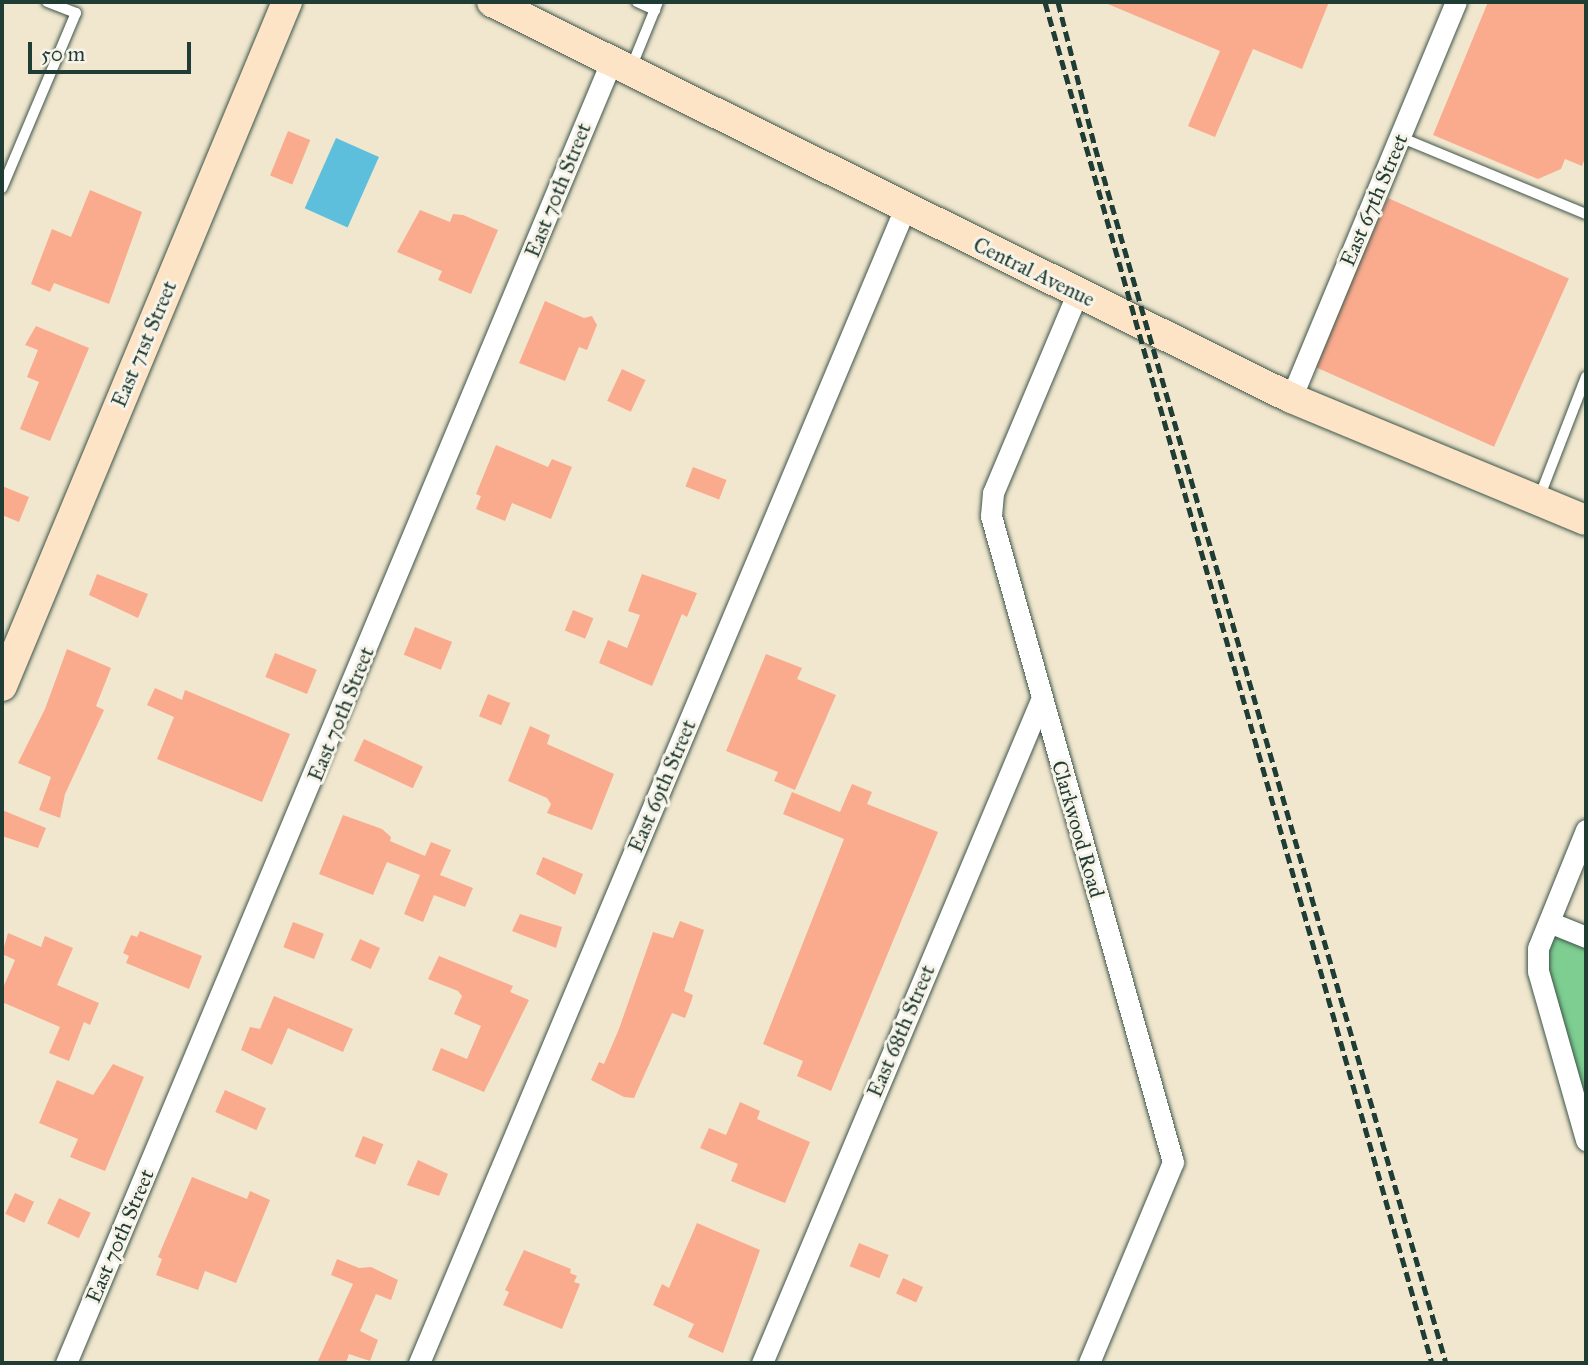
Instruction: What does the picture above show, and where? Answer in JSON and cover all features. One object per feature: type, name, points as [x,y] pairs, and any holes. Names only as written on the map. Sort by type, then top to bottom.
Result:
[{"type":"street","name":"East 71st Street","points":[[2,686],[287,2]]},
{"type":"street","name":"Central Avenue","points":[[492,2],[1077,294],[1292,398],[1586,520]]},
{"type":"street","name":"East 67th Street","points":[[1292,398],[1456,2]]},
{"type":"street","name":"East 70th Street","points":[[66,1363],[621,66]]},
{"type":"street","name":"East 69th Street","points":[[419,1363],[905,208]]},
{"type":"street","name":"Clarkwood Road","points":[[1077,294],[993,494],[991,516],[1173,1162],[1089,1363]]},
{"type":"street","name":"East 68th Street","points":[[762,1363],[1041,699]]},
{"type":"street","points":[[1586,830],[1538,948],[1538,971],[1586,1140]]},
{"type":"street","points":[[1549,922],[1586,937]]},
{"type":"lane","points":[[2,188],[76,13],[47,2]]},
{"type":"lane","points":[[621,66],[657,6],[637,2]]},
{"type":"lane","points":[[1400,136],[1586,214]]},
{"type":"lane","points":[[1538,500],[1586,377]]},
{"type":"green space","points":[[1549,922],[1586,937],[1586,1140],[1538,948]]},
{"type":"water","points":[[336,138],[379,157],[348,227],[305,208]]},
{"type":"building","points":[[1103,2],[1329,2],[1302,69],[1253,49],[1215,137],[1188,126],[1220,51]]},
{"type":"building","points":[[1488,2],[1586,2],[1586,155],[1582,166],[1565,159],[1561,169],[1538,179],[1433,135]]},
{"type":"building","points":[[288,131],[310,140],[292,184],[270,176]]},
{"type":"building","points":[[90,190],[142,212],[109,304],[54,283],[50,292],[31,284],[52,229],[71,237]]},
{"type":"building","points":[[1388,198],[1569,279],[1494,447],[1313,366]]},
{"type":"building","points":[[420,210],[450,222],[453,214],[463,215],[498,230],[471,294],[438,280],[442,271],[397,252]]},
{"type":"building","points":[[545,301],[584,318],[592,316],[597,325],[587,350],[579,347],[565,381],[519,363]]},
{"type":"building","points":[[36,326],[89,348],[50,441],[20,429],[39,382],[27,377],[38,350],[25,345]]},
{"type":"building","points":[[622,369],[646,380],[631,412],[607,401]]},
{"type":"building","points":[[496,445],[548,467],[552,459],[572,467],[551,519],[512,503],[505,521],[476,509],[481,496],[476,494]]},
{"type":"building","points":[[693,467],[727,480],[719,500],[685,487]]},
{"type":"building","points":[[2,486],[29,497],[19,522],[2,515]]},
{"type":"building","points":[[97,574],[148,594],[138,618],[89,595]]},
{"type":"building","points":[[642,574],[697,593],[687,617],[682,614],[652,686],[599,663],[608,640],[627,648],[640,615],[628,611]]},
{"type":"building","points":[[573,610],[593,618],[585,639],[565,630]]},
{"type":"building","points":[[415,627],[452,642],[441,670],[404,655]]},
{"type":"building","points":[[67,649],[111,668],[96,706],[104,710],[65,794],[60,818],[39,810],[51,777],[18,763],[45,709]]},
{"type":"building","points":[[275,653],[317,670],[307,694],[265,677]]},
{"type":"building","points":[[766,654],[802,668],[797,679],[836,695],[795,790],[774,781],[778,772],[726,751]]},
{"type":"building","points":[[155,688],[182,700],[185,690],[290,734],[262,802],[157,759],[174,717],[147,705]]},
{"type":"building","points":[[488,694],[510,703],[501,725],[479,716]]},
{"type":"building","points":[[530,726],[550,735],[547,744],[614,774],[592,830],[547,813],[551,804],[547,798],[508,781]]},
{"type":"building","points":[[364,739],[423,766],[413,788],[354,761]]},
{"type":"building","points":[[852,784],[872,792],[867,804],[938,832],[831,1091],[797,1076],[803,1061],[763,1044],[844,839],[783,814],[792,792],[840,812]]},
{"type":"building","points":[[2,810],[46,828],[38,848],[2,836]]},
{"type":"building","points":[[343,815],[382,829],[391,837],[390,841],[425,856],[431,842],[451,850],[440,875],[473,888],[465,907],[434,895],[423,922],[404,914],[420,875],[387,862],[373,895],[319,874]]},
{"type":"building","points":[[543,857],[583,874],[575,895],[536,874]]},
{"type":"building","points":[[520,914],[562,927],[556,948],[512,931]]},
{"type":"building","points":[[680,921],[704,930],[684,991],[693,995],[691,1002],[685,1018],[672,1013],[634,1098],[624,1097],[591,1080],[599,1062],[604,1064],[619,1029],[653,932],[673,938]]},
{"type":"building","points":[[293,922],[324,934],[314,959],[283,947]]},
{"type":"building","points":[[140,931],[202,956],[189,989],[126,963],[129,956],[123,953],[131,935],[137,937]]},
{"type":"building","points":[[8,933],[41,947],[45,936],[73,948],[57,985],[99,1003],[90,1025],[84,1022],[69,1061],[49,1053],[60,1027],[2,1002],[2,990],[15,960],[2,954]]},
{"type":"building","points":[[360,939],[380,948],[371,969],[351,960]]},
{"type":"building","points":[[439,956],[513,986],[510,992],[529,1000],[484,1092],[432,1070],[441,1048],[467,1059],[481,1026],[454,1014],[462,996],[458,991],[428,979]]},
{"type":"building","points":[[274,996],[353,1029],[343,1052],[288,1028],[272,1065],[241,1050],[250,1027],[260,1029]]},
{"type":"building","points":[[113,1064],[144,1077],[105,1171],[70,1157],[78,1139],[39,1123],[57,1080],[93,1095]]},
{"type":"building","points":[[225,1090],[266,1108],[256,1130],[215,1112]]},
{"type":"building","points":[[740,1102],[760,1111],[757,1119],[810,1142],[785,1203],[731,1181],[738,1164],[700,1148],[709,1128],[726,1135]]},
{"type":"building","points":[[363,1136],[383,1144],[375,1165],[355,1156]]},
{"type":"building","points":[[418,1160],[448,1174],[439,1196],[407,1185]]},
{"type":"building","points":[[192,1177],[247,1199],[250,1191],[270,1200],[236,1283],[205,1271],[198,1290],[156,1275],[162,1259],[158,1257]]},
{"type":"building","points":[[15,1193],[34,1202],[24,1223],[5,1214]]},
{"type":"building","points":[[59,1198],[91,1213],[79,1238],[47,1223]]},
{"type":"building","points":[[697,1223],[760,1250],[723,1353],[688,1337],[694,1324],[653,1305],[662,1284],[669,1288]]},
{"type":"building","points":[[859,1243],[889,1255],[879,1278],[850,1266]]},
{"type":"building","points":[[524,1250],[571,1269],[570,1273],[577,1276],[574,1282],[580,1284],[562,1329],[503,1305],[509,1292],[505,1290]]},
{"type":"building","points":[[337,1259],[359,1268],[371,1267],[398,1280],[391,1300],[376,1294],[360,1331],[378,1340],[370,1361],[349,1354],[346,1363],[317,1363],[353,1284],[331,1275]]},
{"type":"building","points":[[903,1278],[923,1287],[916,1302],[896,1294]]},
{"type":"railway","points":[[1045,2],[1432,1363]]},
{"type":"railway","points":[[1058,2],[1095,147],[1446,1363]]}]
